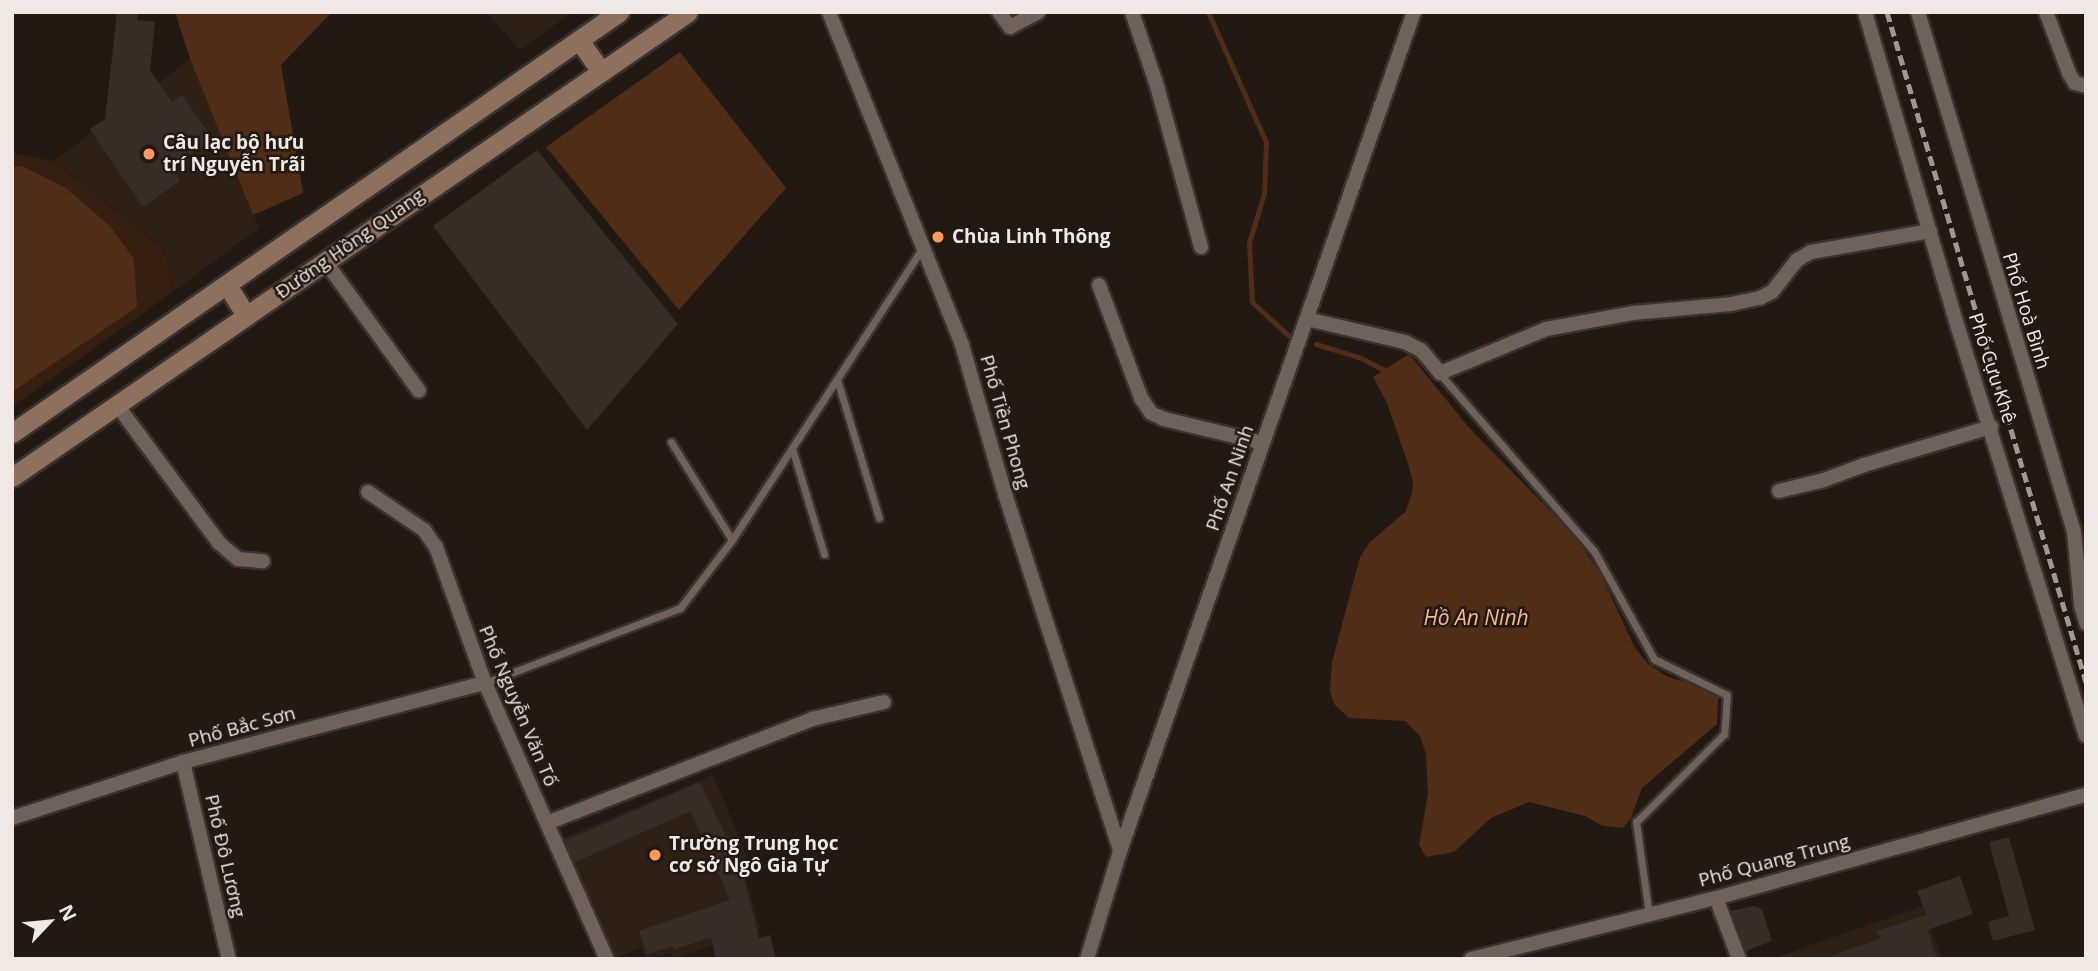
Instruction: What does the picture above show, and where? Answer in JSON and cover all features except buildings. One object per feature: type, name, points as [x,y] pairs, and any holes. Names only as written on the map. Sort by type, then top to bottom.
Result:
[{"type":"street","name":"Đường Hồng Quang","points":[[12,433],[619,12]]},
{"type":"street","name":"Đường Hồng Quang","points":[[12,477],[688,12]]},
{"type":"street","name":"Phố Tiền Phong","points":[[829,12],[962,345],[1005,494],[1120,851]]},
{"type":"street","points":[[999,12],[1010,27],[1038,12]]},
{"type":"street","points":[[1132,12],[1157,86],[1201,247]]},
{"type":"street","name":"Phố An Ninh","points":[[1087,959],[1120,851],[1414,12]]},
{"type":"street","name":"Phố Cựu Khê","points":[[1865,12],[1959,331],[2086,736]]},
{"type":"street","name":"Phố Hoà Bình","points":[[1918,12],[2074,532],[2086,623]]},
{"type":"street","points":[[2046,12],[2068,73],[2075,83],[2086,86]]},
{"type":"street","points":[[579,40],[601,72]]},
{"type":"street","points":[[1307,319],[1405,342],[1421,350],[1440,373],[1546,330],[1633,313],[1731,304],[1760,298],[1772,292],[1797,260],[1811,253],[1930,231]]},
{"type":"street","points":[[325,261],[419,391]]},
{"type":"street","points":[[227,285],[246,316]]},
{"type":"street","points":[[1099,285],[1141,398],[1151,413],[1164,419],[1263,443]]},
{"type":"street","points":[[117,405],[219,543],[238,559],[263,562]]},
{"type":"street","points":[[1779,491],[1824,480],[1864,465],[1991,427]]},
{"type":"street","name":"Phố Nguyễn Văn Tố","points":[[368,492],[419,526],[430,537],[485,684],[607,959]]},
{"type":"street","name":"Phố Bắc Sơn","points":[[12,818],[183,762],[485,684]]},
{"type":"street","points":[[547,823],[790,727],[884,702]]},
{"type":"street","name":"Phố Đô Lương","points":[[183,762],[229,959]]},
{"type":"street","name":"Phố Quang Trung","points":[[1471,959],[1716,898],[2086,795]]},
{"type":"street","points":[[1716,898],[1739,959]]},
{"type":"lane","points":[[485,684],[680,608],[732,540],[922,248]]},
{"type":"lane","points":[[1440,373],[1594,551],[1654,659],[1727,695],[1724,734],[1636,822],[1648,914]]},
{"type":"lane","points":[[837,379],[879,518]]},
{"type":"lane","points":[[671,442],[732,540]]},
{"type":"lane","points":[[792,448],[824,554]]},
{"type":"shaded area","points":[[486,12],[573,12],[520,50]]},
{"type":"shaded area","points":[[190,59],[259,228],[174,291],[164,249],[54,161]]},
{"type":"shaded area","points":[[12,153],[54,161],[164,249],[174,291],[12,407]]},
{"type":"shaded area","name":"Trường Trung học cơ sở Ngô Gia Tự","points":[[713,775],[752,869],[744,872],[760,929],[673,959],[670,953],[647,959],[641,948],[613,959],[556,841]]},
{"type":"shaded area","points":[[1922,906],[1942,959],[1771,959]]},
{"type":"water","points":[[175,12],[332,12],[281,65],[303,193],[253,215],[190,59]]},
{"type":"water","points":[[680,52],[786,188],[679,310],[546,147]]},
{"type":"water","points":[[22,166],[66,188],[110,226],[134,259],[137,307],[12,392],[12,167]]},
{"type":"water","name":"Hồ An Ninh","points":[[1409,354],[1471,430],[1574,535],[1601,575],[1635,648],[1648,664],[1668,677],[1704,687],[1718,697],[1717,724],[1642,788],[1631,818],[1623,828],[1603,826],[1585,816],[1529,802],[1491,818],[1454,852],[1426,857],[1419,845],[1428,793],[1426,754],[1420,736],[1405,721],[1349,718],[1334,704],[1330,691],[1332,662],[1360,557],[1370,542],[1405,512],[1412,494],[1413,482],[1408,464],[1387,403],[1373,377]]},
{"type":"waterway","points":[[1208,12],[1266,142],[1264,193],[1249,243],[1252,302],[1288,335]]},
{"type":"waterway","points":[[1316,344],[1361,358],[1387,371]]},
{"type":"railway","points":[[1887,12],[2086,682]]},
{"type":"place","name":"Câu lạc bộ hưu trí Nguyễn Trãi","points":[[149,154]]},
{"type":"place","name":"Chùa Linh Thông","points":[[938,237]]},
{"type":"place","name":"Trường Trung học cơ sở Ngô Gia Tự","points":[[655,855]]}]
